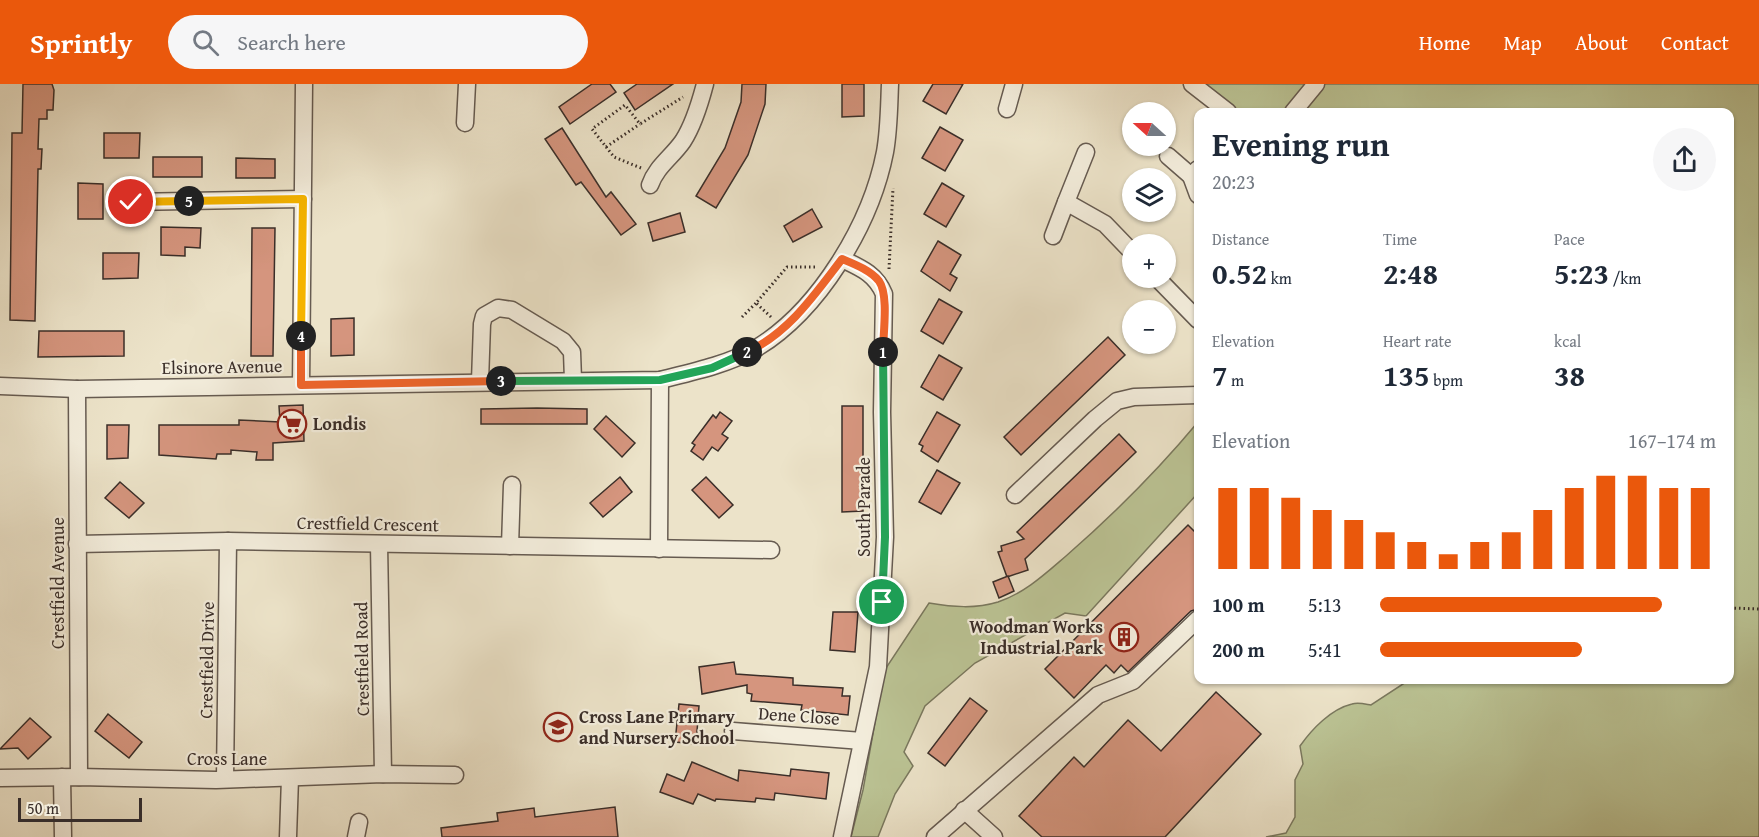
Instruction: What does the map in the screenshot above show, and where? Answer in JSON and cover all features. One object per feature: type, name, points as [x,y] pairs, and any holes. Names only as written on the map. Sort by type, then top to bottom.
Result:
[{"type":"street","points":[[301,385],[304,84]]},
{"type":"street","points":[[465,123],[467,84]]},
{"type":"street","points":[[652,179],[684,140],[695,118],[705,84]]},
{"type":"street","points":[[879,281],[866,270],[839,263],[864,214],[885,153],[890,84]]},
{"type":"street","points":[[1007,109],[1014,84]]},
{"type":"street","points":[[1192,84],[1223,108]]},
{"type":"street","points":[[1296,108],[1316,84]]},
{"type":"street","points":[[1053,236],[1086,152]]},
{"type":"street","points":[[1168,156],[1194,171]]},
{"type":"street","points":[[131,202],[303,199]]},
{"type":"street","points":[[1066,202],[1105,224],[1122,242]]},
{"type":"street","name":"Elsinore Avenue","points":[[0,386],[76,389],[660,380],[712,368],[755,349],[783,328],[812,301],[839,263]]},
{"type":"street","name":"South Parade","points":[[842,837],[878,667],[885,537],[882,412],[884,294],[879,281]]},
{"type":"street","points":[[1167,288],[1194,316]]},
{"type":"street","points":[[480,381],[482,324],[484,316],[498,308],[512,310],[563,341],[572,352],[573,380]]},
{"type":"street","points":[[659,549],[660,380]]},
{"type":"street","name":"Crestfield Avenue","points":[[63,837],[71,777],[78,544],[76,389]]},
{"type":"street","points":[[1014,495],[1095,419],[1117,402],[1134,397],[1194,395]]},
{"type":"street","points":[[510,546],[512,485]]},
{"type":"street","name":"Crestfield Crescent","points":[[78,544],[228,542],[771,550]]},
{"type":"street","name":"Crestfield Drive","points":[[225,779],[228,542]]},
{"type":"street","name":"Crestfield Road","points":[[379,544],[384,774]]},
{"type":"street","points":[[935,837],[1098,695],[1133,681],[1194,623]]},
{"type":"street","name":"Dene Close","points":[[733,731],[861,741]]},
{"type":"street","name":"Cross Lane","points":[[0,778],[225,779],[384,774],[455,775]]},
{"type":"street","points":[[288,837],[290,778]]},
{"type":"street","points":[[964,810],[994,837]]},
{"type":"path","points":[[606,147],[685,95]]},
{"type":"path","points":[[640,124],[625,105],[592,129],[614,157],[652,179]]},
{"type":"path","points":[[879,281],[888,273],[894,180]]},
{"type":"path","points":[[742,317],[787,267],[839,263]]},
{"type":"path","points":[[756,303],[783,328]]},
{"type":"path","points":[[1734,608],[1759,609]]},
{"type":"green space","points":[[1200,84],[1759,84],[1759,837],[1266,837],[1286,833],[1295,817],[1295,780],[1303,764],[1300,746],[1310,733],[1337,710],[1354,703],[1371,705],[1403,684],[1734,684],[1734,108],[1229,108]]},
{"type":"green space","points":[[1194,427],[1194,497],[1086,616],[1065,613],[975,663],[925,706],[904,752],[913,766],[895,794],[878,837],[851,837],[863,790],[884,671],[929,603],[981,606],[1008,598],[1026,588],[1066,556],[1118,508]]},
{"type":"building","points":[[23,84],[52,84],[54,90],[53,110],[47,110],[47,119],[39,119],[38,149],[42,149],[41,169],[38,169],[35,321],[10,320],[12,133],[22,133]]},
{"type":"building","points":[[592,84],[610,84],[616,92],[570,124],[559,107]]},
{"type":"building","points":[[637,84],[673,84],[635,110],[624,93]]},
{"type":"building","points":[[742,84],[766,84],[765,104],[748,155],[716,208],[696,196],[725,148],[741,102]]},
{"type":"building","points":[[842,84],[864,84],[864,116],[842,117]]},
{"type":"building","points":[[933,84],[963,84],[946,114],[923,101]]},
{"type":"building","points":[[940,127],[963,140],[945,171],[922,158]]},
{"type":"building","points":[[562,128],[606,197],[611,192],[636,224],[621,235],[581,182],[576,185],[545,139]]},
{"type":"building","points":[[104,133],[140,133],[139,158],[104,158]]},
{"type":"building","points":[[153,157],[202,157],[202,177],[153,177]]},
{"type":"building","points":[[236,158],[275,159],[275,178],[236,178]]},
{"type":"building","points":[[78,183],[103,184],[103,219],[78,219]]},
{"type":"building","points":[[942,183],[964,196],[946,227],[924,214]]},
{"type":"building","points":[[812,209],[822,227],[793,242],[784,226]]},
{"type":"building","points":[[680,213],[685,232],[653,241],[648,223]]},
{"type":"building","points":[[161,227],[201,228],[200,248],[185,247],[185,256],[161,255]]},
{"type":"building","points":[[252,228],[275,228],[273,356],[251,356]]},
{"type":"building","points":[[938,241],[961,255],[950,274],[957,278],[950,291],[921,271]]},
{"type":"building","points":[[103,253],[139,253],[138,278],[103,279]]},
{"type":"building","points":[[939,299],[962,312],[943,344],[921,331]]},
{"type":"building","points":[[354,318],[354,355],[331,356],[331,319]]},
{"type":"building","points":[[39,331],[124,331],[124,356],[38,357]]},
{"type":"building","points":[[1108,337],[1125,355],[1021,455],[1004,437]]},
{"type":"building","points":[[939,355],[962,368],[943,400],[921,387]]},
{"type":"building","points":[[303,405],[304,441],[273,443],[273,460],[256,460],[257,452],[231,450],[231,454],[217,454],[216,459],[159,455],[159,425],[239,425],[239,420],[280,422],[279,406]]},
{"type":"building","points":[[842,406],[863,406],[863,511],[842,512]]},
{"type":"building","points":[[481,409],[587,409],[587,424],[481,424]]},
{"type":"building","points":[[720,412],[732,421],[722,434],[728,438],[718,451],[712,447],[703,460],[691,451],[695,445],[692,443],[713,415],[716,418]]},
{"type":"building","points":[[937,412],[960,425],[938,462],[921,451],[923,446],[919,444]]},
{"type":"building","points":[[606,416],[635,443],[622,457],[594,429]]},
{"type":"building","points":[[107,425],[129,425],[128,458],[107,459]]},
{"type":"building","points":[[1119,434],[1136,452],[1025,559],[1028,570],[1007,577],[998,552],[1002,551],[1001,546],[1024,539],[1017,532]]},
{"type":"building","points":[[937,470],[960,483],[941,514],[919,502]]},
{"type":"building","points":[[620,477],[632,492],[603,517],[590,503]]},
{"type":"building","points":[[706,477],[733,505],[719,518],[692,490]]},
{"type":"building","points":[[120,482],[144,503],[129,518],[105,498]]},
{"type":"building","name":"Woodman Works Industrial Park","points":[[1188,525],[1194,531],[1194,610],[1128,672],[1121,665],[1114,673],[1106,665],[1074,698],[1045,669]]},
{"type":"building","points":[[1008,576],[1014,591],[999,598],[993,582]]},
{"type":"building","points":[[833,612],[858,612],[855,652],[830,650]]},
{"type":"building","points":[[734,662],[736,674],[793,678],[793,685],[843,688],[842,696],[850,696],[848,715],[801,710],[802,705],[751,701],[752,694],[747,693],[747,685],[702,694],[699,667]]},
{"type":"building","points":[[1216,692],[1261,734],[1165,837],[1042,837],[1019,816],[1074,757],[1084,767],[1128,720],[1161,751]]},
{"type":"building","points":[[970,698],[987,711],[945,766],[928,753]]},
{"type":"building","points":[[679,704],[699,706],[696,744],[675,742]]},
{"type":"building","points":[[108,714],[142,742],[129,758],[95,731]]},
{"type":"building","points":[[30,718],[51,737],[28,759],[18,748],[0,749]]},
{"type":"building","points":[[692,762],[738,781],[739,770],[790,776],[791,769],[829,773],[826,799],[775,793],[774,800],[756,798],[755,802],[716,799],[715,801],[698,794],[693,804],[660,792],[667,774],[684,781]]},
{"type":"building","points":[[615,807],[618,837],[442,837],[441,828],[498,821],[497,813],[534,808],[535,817]]},
{"type":"place","name":"Londis","points":[[292,424]]},
{"type":"place","name":"Woodman Works Industrial Park","points":[[1124,637]]},
{"type":"place","name":"Cross Lane Primary and Nursery School","points":[[558,727]]},
{"type":"route","points":[[131,202],[303,199],[301,385],[660,380],[712,368],[755,349],[783,328],[812,301],[842,259],[866,270],[879,281],[884,294],[882,412],[885,537],[882,602]]}]
